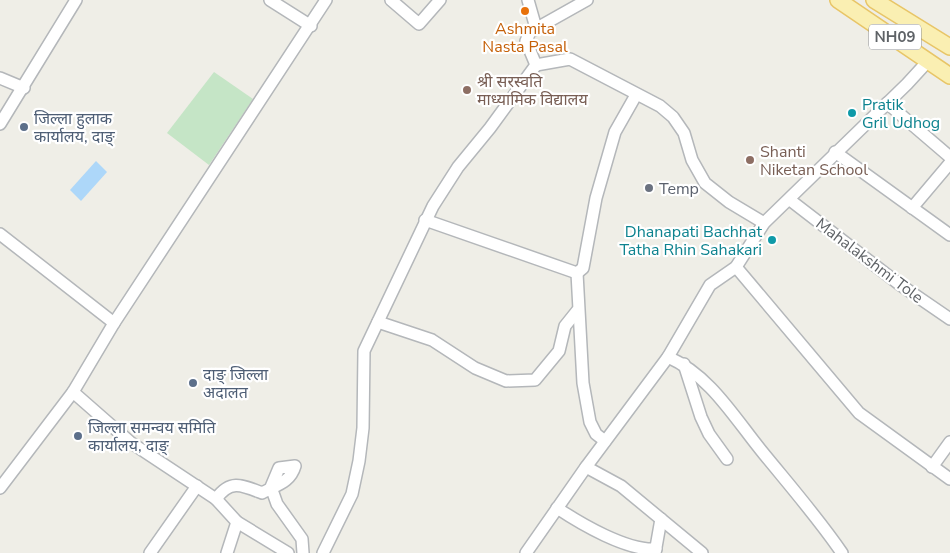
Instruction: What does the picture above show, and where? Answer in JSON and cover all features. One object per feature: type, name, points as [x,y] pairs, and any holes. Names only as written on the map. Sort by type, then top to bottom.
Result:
[{"type":"main road","name":"NH09","points":[[838,0],[950,76]]},
{"type":"main road","name":"NH09","points":[[874,0],[946,42]]},
{"type":"main road","points":[[929,60],[946,42]]},
{"type":"main road","points":[[929,60],[946,42]]},
{"type":"street","points":[[0,124],[24,88],[76,0]]},
{"type":"street","points":[[270,0],[311,26]]},
{"type":"street","points":[[0,488],[73,392],[114,323],[311,26],[326,0]]},
{"type":"street","points":[[391,0],[419,24],[440,0]]},
{"type":"street","points":[[528,0],[536,28]]},
{"type":"street","points":[[536,65],[526,41],[530,32],[587,0]]},
{"type":"street","points":[[323,553],[352,494],[362,428],[364,351],[425,220],[458,167],[490,128],[536,65],[570,59],[660,106],[673,117],[684,133],[692,160],[705,182],[729,202],[764,223]]},
{"type":"street","points":[[526,553],[586,467],[668,358],[710,285],[736,267],[764,223],[790,200],[835,152],[929,60]]},
{"type":"street","points":[[0,78],[24,88]]},
{"type":"street","points":[[605,441],[596,434],[590,422],[583,383],[577,274],[583,268],[596,198],[615,132],[636,94]]},
{"type":"street","points":[[887,103],[950,157]]},
{"type":"street","points":[[835,152],[950,235]]},
{"type":"street","points":[[912,208],[950,163]]},
{"type":"street","name":"Mahalakshmi Tole","points":[[790,200],[899,284],[950,319]]},
{"type":"street","points":[[425,220],[577,274]]},
{"type":"street","points":[[0,234],[114,323]]},
{"type":"street","points":[[736,267],[859,413],[950,479]]},
{"type":"street","points":[[378,322],[432,340],[475,368],[506,381],[535,380],[559,351],[565,326],[578,311]]},
{"type":"street","points":[[668,358],[684,364],[706,382],[794,488],[842,553]]},
{"type":"street","points":[[684,364],[701,418],[709,434],[727,459]]},
{"type":"street","points":[[73,392],[130,442],[216,499],[237,522],[288,553]]},
{"type":"street","points":[[932,467],[950,442]]},
{"type":"street","points":[[586,467],[621,486],[702,553]]},
{"type":"street","points":[[216,499],[224,488],[233,485],[245,486],[262,493],[271,487],[277,504],[302,539],[304,553]]},
{"type":"street","points":[[150,553],[197,486]]},
{"type":"street","points":[[557,508],[583,526],[644,550],[656,551],[661,519]]},
{"type":"street","points":[[227,553],[237,522]]},
{"type":"green space","points":[[214,72],[253,99],[209,165],[167,133]]},
{"type":"water","points":[[96,161],[107,172],[81,201],[70,190]]},
{"type":"place","name":"Ashmita Nasta Pasal","points":[[525,11]]},
{"type":"place","name":"श्री सरस्वति माध्यामिक विद्यालय","points":[[467,90]]},
{"type":"place","name":"Pratik Gril Udhog","points":[[852,113]]},
{"type":"place","name":"जिल्ला हुलाक कार्यालय, दाङ्","points":[[24,127]]},
{"type":"place","name":"Shanti Niketan School","points":[[750,160]]},
{"type":"place","name":"Temp","points":[[649,188]]},
{"type":"place","name":"Dhanapati Bachhat Tatha Rhin Sahakari","points":[[772,240]]},
{"type":"place","name":"दाङ् जिल्ला अदालत","points":[[193,383]]},
{"type":"place","name":"जिल्ला समन्वय समिति कार्यालय, दाङ्","points":[[78,436]]}]
